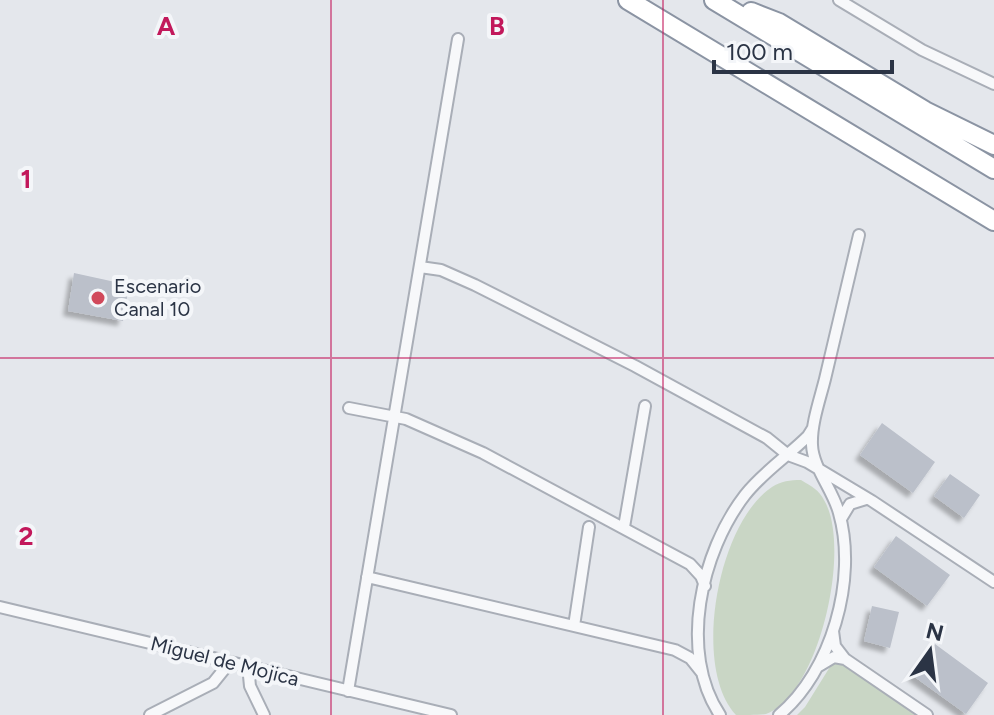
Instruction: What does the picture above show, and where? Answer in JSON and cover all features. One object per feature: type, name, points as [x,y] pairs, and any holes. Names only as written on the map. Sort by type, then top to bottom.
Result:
[{"type":"highway","points":[[628,0],[994,221]]},
{"type":"highway","points":[[714,0],[994,169]]},
{"type":"highway","points":[[721,0],[779,23],[925,111],[994,145]]},
{"type":"street","points":[[839,0],[922,50],[994,84]]},
{"type":"street","points":[[348,691],[458,39]]},
{"type":"street","points":[[779,715],[810,681],[818,667],[833,628],[844,572],[841,519],[812,445],[859,235]]},
{"type":"street","points":[[420,267],[441,270],[489,292],[767,438],[788,455],[807,462],[872,501],[994,582]]},
{"type":"street","points":[[624,527],[645,406]]},
{"type":"street","points":[[349,408],[416,423],[483,453],[690,564],[705,586]]},
{"type":"street","points":[[720,715],[711,701],[702,673],[699,628],[705,586],[715,552],[740,502],[808,436],[815,423]]},
{"type":"street","points":[[767,438],[774,454],[769,471]]},
{"type":"street","points":[[841,519],[850,504],[857,500],[872,501]]},
{"type":"street","points":[[574,626],[589,527]]},
{"type":"street","points":[[690,564],[708,561],[715,552]]},
{"type":"street","points":[[367,577],[675,650],[690,646],[699,628]]},
{"type":"street","name":"Miguel de Mojica","points":[[0,607],[451,715]]},
{"type":"street","points":[[833,628],[835,646],[845,659],[927,715]]},
{"type":"street","points":[[675,650],[690,658],[702,673]]},
{"type":"street","points":[[818,667],[834,657],[845,659]]},
{"type":"street","points":[[150,715],[213,683],[230,662]]},
{"type":"street","points":[[248,666],[250,686],[264,715]]},
{"type":"green space","points":[[801,480],[822,497],[832,522],[832,583],[826,617],[802,679],[785,701],[766,714],[736,715],[722,693],[715,664],[713,631],[725,562],[737,531],[753,505],[775,485]]},
{"type":"green space","points":[[833,662],[841,662],[915,715],[797,715]]},
{"type":"building","name":"Escenario Canal 10","points":[[74,273],[129,285],[123,321],[68,311]]},
{"type":"building","points":[[882,423],[935,462],[913,493],[860,455]]},
{"type":"building","points":[[950,474],[980,495],[964,518],[934,496]]},
{"type":"building","points":[[896,536],[950,575],[927,606],[874,567]]},
{"type":"building","points":[[872,606],[899,612],[890,648],[864,641]]},
{"type":"building","points":[[935,644],[988,683],[966,714],[912,675]]},
{"type":"place","name":"Escenario Canal 10","points":[[98,298]]}]
